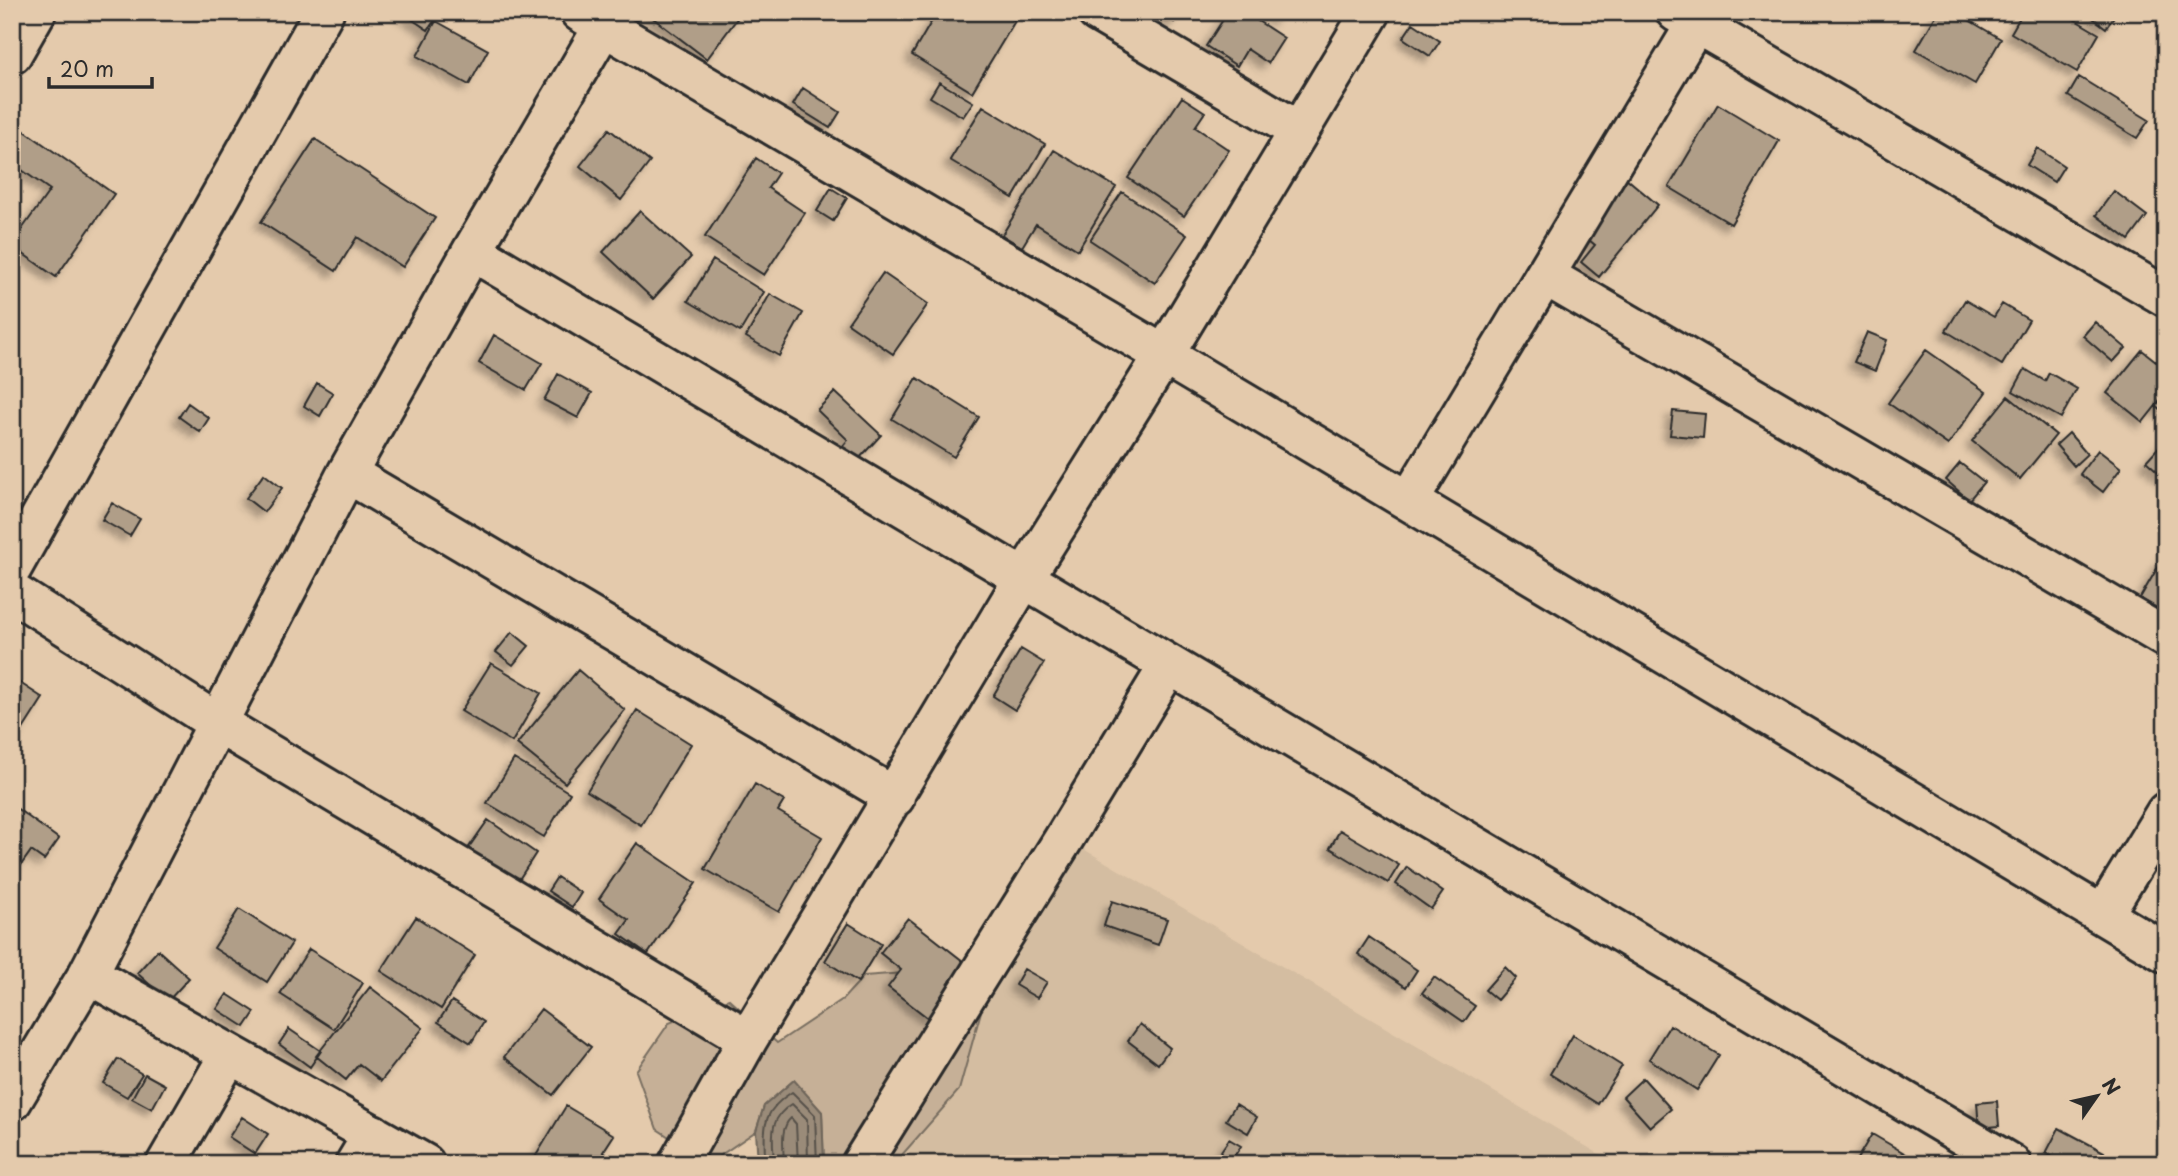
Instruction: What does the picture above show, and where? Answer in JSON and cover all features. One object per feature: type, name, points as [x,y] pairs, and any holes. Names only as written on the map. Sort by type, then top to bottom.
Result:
[{"type":"street","points":[[12,54],[36,12]]},
{"type":"street","points":[[12,568],[324,12]]},
{"type":"street","points":[[1097,12],[1299,131]]},
{"type":"street","points":[[678,1164],[748,1039],[1024,578],[1164,355],[1371,12]]},
{"type":"street","points":[[1409,500],[1546,276],[1692,16],[2166,297]]},
{"type":"street","points":[[12,1101],[88,974],[347,472],[472,251],[599,17],[2166,953]]},
{"type":"street","points":[[472,251],[2011,1164]]},
{"type":"street","points":[[1546,276],[2166,638]]},
{"type":"street","points":[[347,472],[895,797]]},
{"type":"street","points":[[12,592],[219,724],[748,1039]]},
{"type":"street","points":[[861,1164],[1169,665]]},
{"type":"street","points":[[2103,915],[2166,812]]},
{"type":"street","points":[[88,974],[229,1055],[364,1149],[425,1164]]},
{"type":"street","points":[[166,1164],[229,1055]]},
{"type":"shaded area","points":[[1075,844],[1616,1164],[885,1164]]},
{"type":"shaded area","points":[[944,970],[982,1008],[959,1090],[894,1164],[824,1164],[822,1112],[793,1081],[764,1106],[756,1131],[709,1163],[657,1129],[636,1071],[669,1023],[729,999],[777,1043],[843,999],[864,976]]},
{"type":"water","points":[[794,1080],[822,1112],[824,1164],[758,1164],[756,1131],[764,1106]]},
{"type":"building","points":[[401,12],[440,12],[428,30]]},
{"type":"building","points":[[645,12],[742,12],[707,59]]},
{"type":"building","points":[[937,12],[1000,12],[1015,21],[972,92],[912,55]]},
{"type":"building","points":[[1160,12],[1180,12],[1174,22]]},
{"type":"building","points":[[1228,12],[1244,12],[1284,38],[1268,63],[1247,49],[1237,66],[1206,46]]},
{"type":"building","points":[[1268,12],[1283,12],[1279,19]]},
{"type":"building","points":[[1938,12],[1955,12],[2001,39],[1975,84],[1916,50]]},
{"type":"building","points":[[2023,12],[2068,12],[2067,15],[2099,34],[2077,72],[2011,33]]},
{"type":"building","points":[[2085,12],[2117,12],[2106,28]]},
{"type":"building","points":[[436,21],[488,50],[469,85],[417,56]]},
{"type":"building","points":[[1413,23],[1440,41],[1430,56],[1403,38]]},
{"type":"building","points":[[2079,77],[2149,120],[2137,138],[2068,96]]},
{"type":"building","points":[[939,82],[973,102],[963,117],[930,97]]},
{"type":"building","points":[[803,88],[840,112],[830,128],[793,105]]},
{"type":"building","points":[[1182,97],[1205,112],[1195,127],[1229,150],[1184,216],[1128,178]]},
{"type":"building","points":[[1718,104],[1779,141],[1731,224],[1669,187]]},
{"type":"building","points":[[983,106],[1045,144],[1013,198],[950,160]]},
{"type":"building","points":[[12,122],[114,194],[56,277],[12,246],[50,190],[12,163]]},
{"type":"building","points":[[609,129],[650,162],[621,200],[580,166]]},
{"type":"building","points":[[315,139],[435,218],[403,267],[357,237],[336,271],[261,222]]},
{"type":"building","points":[[2037,148],[2064,166],[2054,182],[2027,165]]},
{"type":"building","points":[[1054,150],[1116,187],[1078,250],[1036,224],[1022,247],[1002,235]]},
{"type":"building","points":[[756,158],[778,173],[768,188],[805,213],[764,275],[705,237]]},
{"type":"building","points":[[1606,161],[1658,205],[1599,277],[1581,262],[1595,245],[1560,216]]},
{"type":"building","points":[[831,188],[847,198],[833,221],[817,211]]},
{"type":"building","points":[[2114,191],[2147,216],[2129,240],[2096,215]]},
{"type":"building","points":[[1122,192],[1187,235],[1155,283],[1090,240]]},
{"type":"building","points":[[640,211],[691,257],[653,299],[603,252]]},
{"type":"building","points":[[713,260],[764,292],[740,332],[688,301]]},
{"type":"building","points":[[883,273],[928,304],[893,354],[848,323]]},
{"type":"building","points":[[770,294],[803,313],[779,356],[746,337]]},
{"type":"building","points":[[1965,300],[1994,317],[2002,304],[2029,320],[2002,365],[1946,331]]},
{"type":"building","points":[[2095,322],[2126,348],[2113,362],[2083,336]]},
{"type":"building","points":[[1867,332],[1887,340],[1875,371],[1854,362]]},
{"type":"building","points":[[494,335],[542,363],[526,390],[479,363]]},
{"type":"building","points":[[1926,350],[1986,392],[1948,445],[1888,403]]},
{"type":"building","points":[[2142,350],[2166,369],[2166,393],[2143,422],[2107,393]]},
{"type":"building","points":[[2025,369],[2045,381],[2049,373],[2077,389],[2061,418],[2013,391]]},
{"type":"building","points":[[558,374],[592,393],[578,418],[544,400]]},
{"type":"building","points":[[917,378],[979,417],[954,457],[892,419]]},
{"type":"building","points":[[317,383],[333,393],[320,416],[304,406]]},
{"type":"building","points":[[835,392],[881,435],[857,461],[842,447],[848,440],[817,410]]},
{"type":"building","points":[[2008,396],[2056,435],[2020,479],[1972,441]]},
{"type":"building","points":[[2166,396],[2166,415],[2156,406]]},
{"type":"building","points":[[188,403],[209,418],[200,432],[179,417]]},
{"type":"building","points":[[1673,411],[1705,414],[1703,438],[1670,435]]},
{"type":"building","points":[[2069,433],[2087,454],[2074,466],[2056,445]]},
{"type":"building","points":[[2166,439],[2166,479],[2146,461]]},
{"type":"building","points":[[2098,450],[2121,468],[2103,492],[2080,474]]},
{"type":"building","points":[[1960,463],[1984,482],[1969,500],[1946,480]]},
{"type":"building","points":[[264,474],[282,488],[264,512],[246,498]]},
{"type":"building","points":[[112,503],[140,519],[130,536],[102,520]]},
{"type":"building","points":[[2166,553],[2166,613],[2140,598]]},
{"type":"building","points":[[512,632],[529,646],[513,665],[496,652]]},
{"type":"building","points":[[1021,649],[1044,663],[1015,710],[993,696]]},
{"type":"building","points":[[491,663],[541,693],[512,742],[461,711]]},
{"type":"building","points":[[578,670],[625,710],[565,783],[517,744]]},
{"type":"building","points":[[17,681],[43,698],[13,745],[12,689]]},
{"type":"building","points":[[637,710],[691,744],[641,825],[587,791]]},
{"type":"building","points":[[514,759],[570,793],[544,837],[487,803]]},
{"type":"building","points":[[755,784],[784,801],[778,811],[822,837],[779,912],[705,869]]},
{"type":"building","points":[[12,805],[59,839],[44,860],[31,851],[14,875],[12,874]]},
{"type":"building","points":[[488,820],[536,853],[516,884],[467,850]]},
{"type":"building","points":[[1340,830],[1399,865],[1388,883],[1330,848]]},
{"type":"building","points":[[637,843],[696,883],[648,954],[619,934],[629,920],[599,899]]},
{"type":"building","points":[[1407,867],[1443,892],[1431,909],[1396,884]]},
{"type":"building","points":[[557,877],[581,893],[572,907],[548,891]]},
{"type":"building","points":[[1112,901],[1167,919],[1158,945],[1104,926]]},
{"type":"building","points":[[239,909],[292,943],[267,982],[214,948]]},
{"type":"building","points":[[416,917],[475,955],[441,1009],[381,971]]},
{"type":"building","points":[[908,918],[968,965],[928,1018],[888,987],[901,970],[880,953]]},
{"type":"building","points":[[848,923],[881,944],[858,982],[825,961]]},
{"type":"building","points":[[1369,937],[1417,970],[1406,987],[1358,954]]},
{"type":"building","points":[[309,949],[363,983],[334,1029],[280,994]]},
{"type":"building","points":[[158,950],[189,978],[168,1001],[137,973]]},
{"type":"building","points":[[1505,967],[1516,978],[1497,1000],[1485,990]]},
{"type":"building","points":[[1024,969],[1047,982],[1037,998],[1015,985]]},
{"type":"building","points":[[1434,977],[1475,1006],[1464,1022],[1422,993]]},
{"type":"building","points":[[370,987],[423,1028],[381,1081],[359,1064],[346,1080],[316,1056]]},
{"type":"building","points":[[227,994],[255,1012],[245,1027],[217,1009]]},
{"type":"building","points":[[452,1001],[484,1022],[471,1043],[438,1022]]},
{"type":"building","points":[[541,1009],[591,1047],[553,1095],[504,1057]]},
{"type":"building","points":[[1140,1024],[1170,1048],[1158,1064],[1128,1041]]},
{"type":"building","points":[[1670,1025],[1719,1055],[1697,1090],[1649,1059]]},
{"type":"building","points":[[289,1029],[321,1051],[310,1067],[279,1044]]},
{"type":"building","points":[[1573,1035],[1622,1066],[1598,1104],[1550,1074]]},
{"type":"building","points":[[118,1059],[142,1074],[127,1097],[103,1083]]},
{"type":"building","points":[[145,1074],[165,1085],[152,1109],[132,1098]]},
{"type":"building","points":[[1643,1078],[1671,1109],[1650,1127],[1623,1097]]},
{"type":"building","points":[[1997,1101],[1999,1126],[1979,1128],[1977,1103]]},
{"type":"building","points":[[1236,1104],[1257,1117],[1248,1133],[1226,1120]]},
{"type":"building","points":[[566,1106],[614,1135],[603,1152],[622,1164],[531,1164]]},
{"type":"building","points":[[242,1117],[268,1134],[255,1154],[229,1137]]},
{"type":"building","points":[[2059,1128],[2104,1152],[2098,1164],[2065,1164],[2046,1153]]},
{"type":"building","points":[[1872,1134],[1923,1164],[1865,1164],[1857,1159]]},
{"type":"building","points":[[1229,1139],[1241,1146],[1229,1164],[1213,1163]]}]
